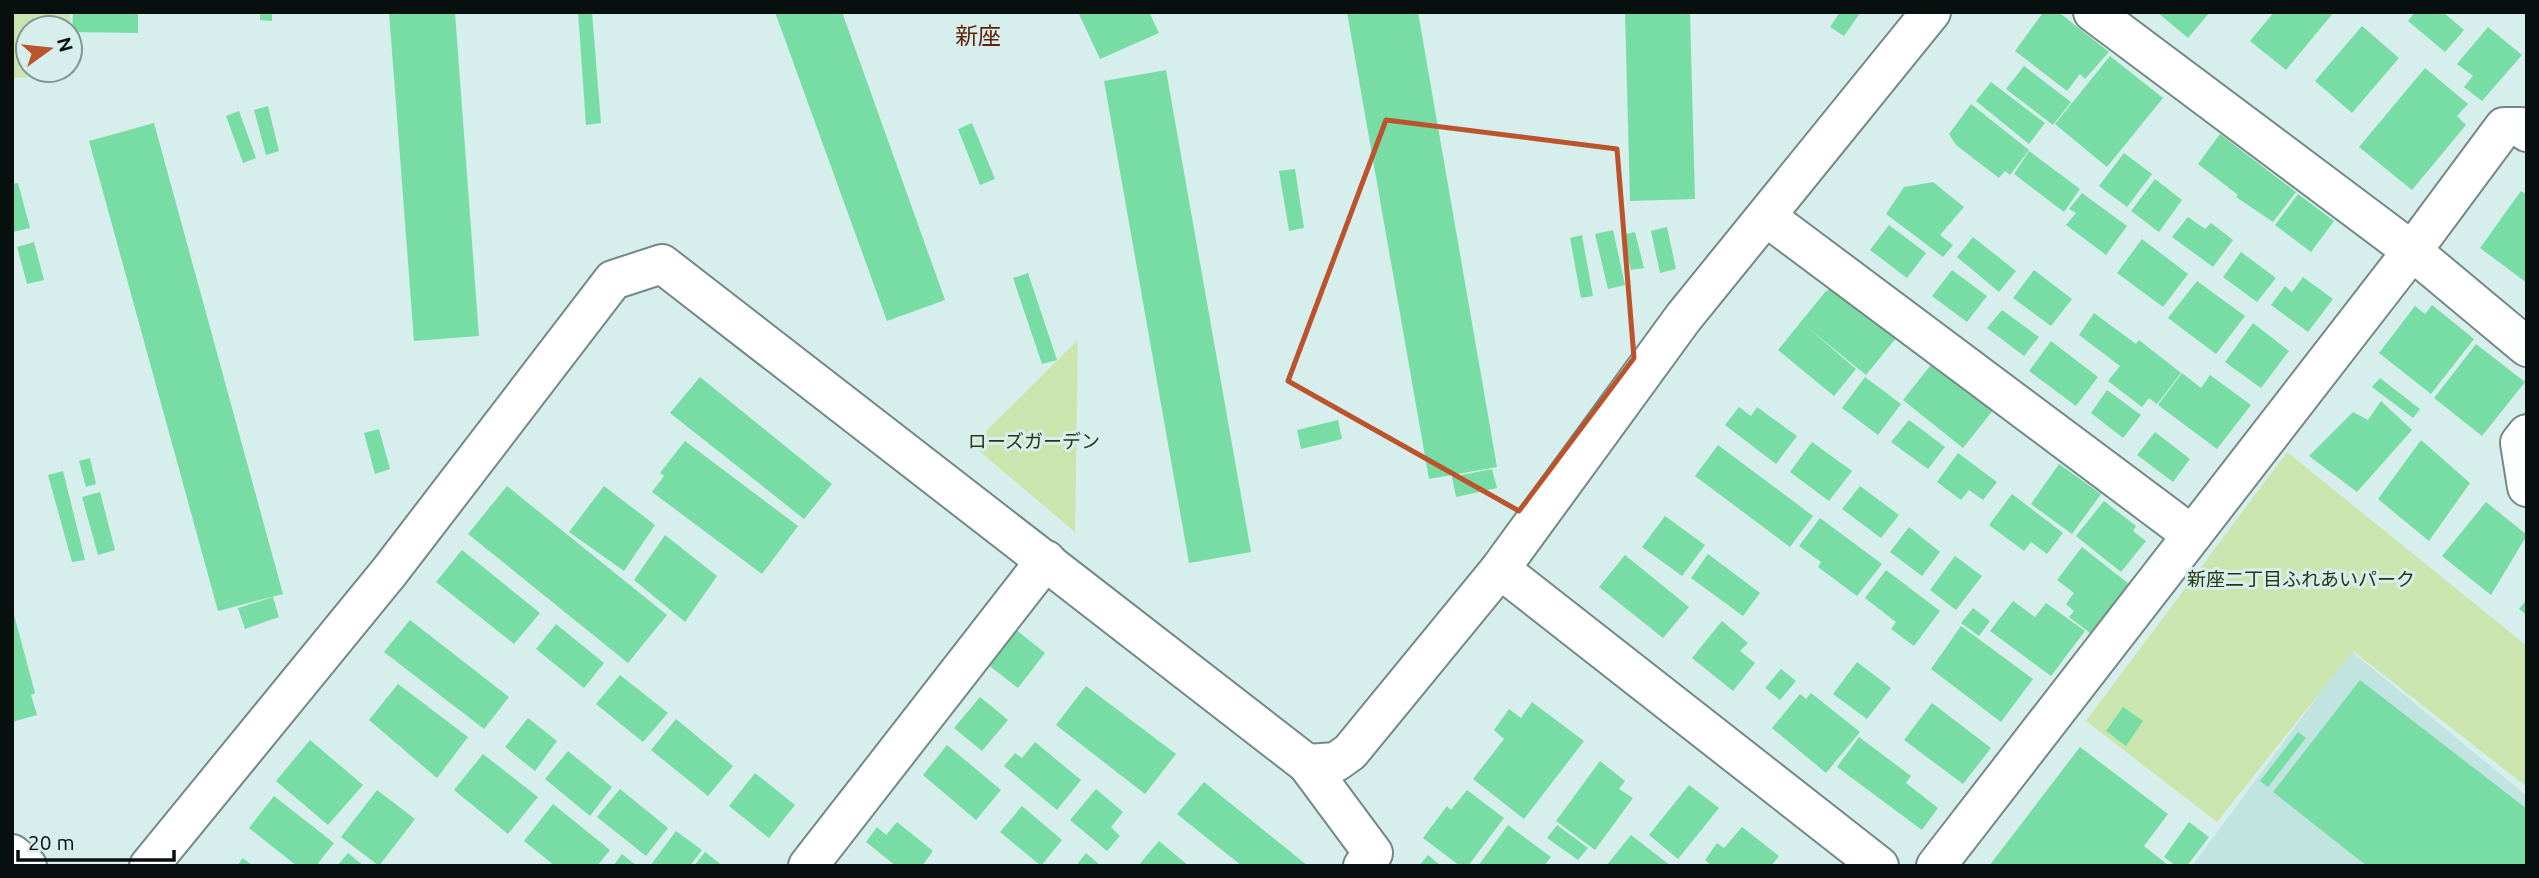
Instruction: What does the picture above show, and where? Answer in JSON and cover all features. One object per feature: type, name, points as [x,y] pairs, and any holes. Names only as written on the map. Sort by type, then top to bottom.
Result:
[{"type":"street","points":[[1307,764],[1336,762],[1350,752],[1500,569],[1683,318],[1768,218],[1931,12]]},
{"type":"street","points":[[2093,12],[2412,251],[2527,346]]},
{"type":"street","points":[[1936,866],[2412,251],[2504,127],[2525,126]]},
{"type":"street","points":[[1768,218],[2192,535]]},
{"type":"street","points":[[149,866],[390,570],[613,280],[662,264],[1307,764],[1373,853],[1363,866]]},
{"type":"street","points":[[2527,434],[2520,443],[2524,485],[2527,487]]},
{"type":"street","points":[[808,866],[1046,561]]},
{"type":"street","points":[[1500,569],[1879,866]]},
{"type":"street","points":[[12,854],[27,866]]},
{"type":"highlighted area","points":[[1386,120],[1617,149],[1634,358],[1519,511],[1288,381]]},
{"type":"shaded area","points":[[2351,651],[2527,796],[2527,866],[2192,866]]},
{"type":"green space","points":[[12,12],[70,12],[14,14],[14,78]]},
{"type":"green space","name":"ローズガーデン","points":[[1078,340],[1075,532],[972,445]]},
{"type":"green space","name":"新座二丁目ふれあいパーク","points":[[2287,452],[2527,646],[2527,787],[2353,651],[2217,822],[2086,721]]},
{"type":"building","points":[[138,12],[138,33],[84,32],[84,14],[73,14]]},
{"type":"building","points":[[260,12],[272,12],[272,21],[260,20]]},
{"type":"building","points":[[389,12],[455,12],[479,336],[414,341]]},
{"type":"building","points":[[578,12],[592,12],[601,123],[586,125]]},
{"type":"building","points":[[775,12],[842,12],[945,300],[887,321]]},
{"type":"building","points":[[1078,12],[1149,12],[1159,33],[1100,59]]},
{"type":"building","points":[[1347,12],[1418,12],[1497,467],[1429,479]]},
{"type":"building","points":[[1625,12],[1690,12],[1695,199],[1630,201]]},
{"type":"building","points":[[1840,12],[1861,12],[1844,36],[1830,27]]},
{"type":"building","points":[[2157,12],[2210,12],[2188,38]]},
{"type":"building","points":[[2274,12],[2334,12],[2286,70],[2250,41]]},
{"type":"building","points":[[2415,12],[2443,12],[2464,30],[2445,52],[2408,21]]},
{"type":"building","points":[[2042,14],[2061,14],[2109,52],[2085,79],[2080,74],[2067,91],[2015,51]]},
{"type":"building","points":[[2362,26],[2399,58],[2352,113],[2315,81]]},
{"type":"building","points":[[2488,27],[2522,55],[2482,101],[2464,87],[2473,76],[2457,64]]},
{"type":"building","points":[[2110,56],[2163,98],[2107,167],[2055,124]]},
{"type":"building","points":[[2024,66],[2071,102],[2053,125],[2006,89]]},
{"type":"building","points":[[2425,68],[2468,104],[2457,116],[2466,125],[2412,190],[2359,147]]},
{"type":"building","points":[[1166,70],[1251,552],[1189,563],[1104,81]]},
{"type":"building","points":[[1991,82],[2045,123],[2029,144],[1976,101]]},
{"type":"building","points":[[1971,104],[2029,150],[2010,175],[2005,171],[1999,178],[1956,145],[1949,134]]},
{"type":"building","points":[[268,106],[279,151],[266,155],[254,110]]},
{"type":"building","points":[[239,111],[256,158],[243,163],[226,116]]},
{"type":"building","points":[[154,123],[283,594],[218,611],[89,141]]},
{"type":"building","points":[[972,123],[995,179],[980,185],[958,129]]},
{"type":"building","points":[[2220,134],[2296,192],[2273,222],[2236,197],[2238,195],[2198,164]]},
{"type":"building","points":[[2029,151],[2080,189],[2064,212],[2014,174]]},
{"type":"building","points":[[2124,153],[2152,174],[2127,207],[2099,186]]},
{"type":"building","points":[[1295,169],[1304,228],[1289,231],[1279,171]]},
{"type":"building","points":[[2155,179],[2182,200],[2159,232],[2131,211]]},
{"type":"building","points":[[1933,182],[1964,207],[1940,235],[1953,245],[1943,257],[1886,214],[1904,187]]},
{"type":"building","points":[[18,183],[30,228],[13,232],[12,184]]},
{"type":"building","points":[[2521,191],[2527,195],[2527,283],[2480,248]]},
{"type":"building","points":[[2082,193],[2127,226],[2106,255],[2066,225],[2076,213],[2069,209]]},
{"type":"building","points":[[2298,194],[2334,221],[2311,252],[2275,225]]},
{"type":"building","points":[[2188,217],[2205,229],[2211,223],[2233,240],[2213,267],[2172,237]]},
{"type":"building","points":[[1889,225],[1926,253],[1907,278],[1870,250]]},
{"type":"building","points":[[1667,227],[1676,269],[1660,273],[1651,231]]},
{"type":"building","points":[[1613,230],[1625,285],[1608,289],[1595,234]]},
{"type":"building","points":[[1635,232],[1644,268],[1631,270],[1622,235]]},
{"type":"building","points":[[1582,235],[1593,296],[1581,298],[1570,238]]},
{"type":"building","points":[[1973,237],[2016,271],[1999,292],[1957,257]]},
{"type":"building","points":[[2142,239],[2188,274],[2163,307],[2117,273]]},
{"type":"building","points":[[34,242],[44,280],[27,284],[17,247]]},
{"type":"building","points":[[2241,252],[2276,278],[2257,302],[2223,277]]},
{"type":"building","points":[[1952,270],[1987,296],[1967,322],[1932,296]]},
{"type":"building","points":[[2034,270],[2072,299],[2051,326],[2013,298]]},
{"type":"building","points":[[1028,273],[1057,360],[1042,364],[1013,278]]},
{"type":"building","points":[[2303,277],[2333,299],[2308,332],[2271,305],[2285,286],[2292,292]]},
{"type":"building","points":[[2197,281],[2245,316],[2216,354],[2168,318]]},
{"type":"building","points":[[1840,286],[1900,333],[1866,375],[1807,327],[1856,369],[1834,396],[1778,350],[1826,291]]},
{"type":"building","points":[[2432,305],[2474,339],[2431,394],[2379,353],[2415,306],[2425,314]]},
{"type":"building","points":[[2002,310],[2039,337],[2024,356],[1987,328]]},
{"type":"building","points":[[2094,313],[2136,344],[2139,340],[2181,373],[2157,404],[2149,398],[2142,407],[2108,381],[2120,366],[2079,335]]},
{"type":"building","points":[[2253,323],[2289,351],[2261,388],[2225,362]]},
{"type":"building","points":[[2051,341],[2098,377],[2076,406],[2029,371]]},
{"type":"building","points":[[2476,344],[2525,382],[2482,436],[2434,398]]},
{"type":"building","points":[[1934,361],[1994,409],[1963,448],[1903,400]]},
{"type":"building","points":[[2182,373],[2201,388],[2210,375],[2251,405],[2217,449],[2158,405]]},
{"type":"building","points":[[700,377],[832,484],[804,519],[670,413]]},
{"type":"building","points":[[1865,377],[1901,404],[1878,435],[1842,408]]},
{"type":"building","points":[[2380,378],[2420,409],[2413,418],[2372,387]]},
{"type":"building","points":[[2107,390],[2141,415],[2123,438],[2091,413]]},
{"type":"building","points":[[2381,401],[2412,430],[2357,492],[2309,456],[2353,412],[2368,420]]},
{"type":"building","points":[[1739,407],[1751,416],[1757,407],[1797,436],[1776,464],[1725,425]]},
{"type":"building","points":[[1338,420],[1342,439],[1301,449],[1297,430]]},
{"type":"building","points":[[1909,420],[1945,447],[1928,469],[1891,442]]},
{"type":"building","points":[[379,429],[390,469],[375,474],[364,433]]},
{"type":"building","points":[[2155,432],[2190,459],[2173,482],[2137,455]]},
{"type":"building","points":[[2421,440],[2470,483],[2429,541],[2378,499]]},
{"type":"building","points":[[685,441],[798,526],[762,574],[652,492],[664,476],[660,473]]},
{"type":"building","points":[[1812,442],[1852,471],[1829,501],[1790,472]]},
{"type":"building","points":[[1718,445],[1813,516],[1790,547],[1695,476]]},
{"type":"building","points":[[1958,453],[1997,482],[1983,500],[1969,490],[1961,500],[1937,482]]},
{"type":"building","points":[[90,458],[96,484],[86,487],[79,461]]},
{"type":"building","points":[[2059,464],[2101,494],[2072,534],[2031,504]]},
{"type":"building","points":[[1492,469],[1497,488],[1456,497],[1452,477]]},
{"type":"building","points":[[63,471],[85,560],[72,562],[48,475]]},
{"type":"building","points":[[507,486],[667,615],[628,663],[468,534]]},
{"type":"building","points":[[604,486],[655,525],[624,571],[569,532]]},
{"type":"building","points":[[1860,486],[1899,515],[1881,538],[1842,509]]},
{"type":"building","points":[[100,492],[115,550],[98,555],[82,497]]},
{"type":"building","points":[[2012,494],[2063,533],[2047,554],[2031,542],[2024,551],[1989,525]]},
{"type":"building","points":[[2104,501],[2136,526],[2133,531],[2146,541],[2121,572],[2076,536]]},
{"type":"building","points":[[2486,502],[2527,535],[2491,595],[2442,556]]},
{"type":"building","points":[[1665,516],[1705,545],[1682,576],[1642,547]]},
{"type":"building","points":[[1820,518],[1882,564],[1857,596],[1818,567],[1821,562],[1799,546]]},
{"type":"building","points":[[1909,527],[1940,552],[1922,576],[1890,552]]},
{"type":"building","points":[[665,535],[717,576],[685,622],[634,580]]},
{"type":"building","points":[[2082,547],[2129,584],[2090,633],[2069,617],[2074,611],[2066,604],[2074,593],[2057,580]]},
{"type":"building","points":[[462,550],[540,613],[514,644],[436,582]]},
{"type":"building","points":[[1708,554],[1760,593],[1743,616],[1691,578]]},
{"type":"building","points":[[1625,555],[1689,607],[1663,638],[1599,587]]},
{"type":"building","points":[[1955,556],[1982,576],[1956,610],[1930,590]]},
{"type":"building","points":[[1886,570],[1940,611],[1914,646],[1891,629],[1896,622],[1865,598]]},
{"type":"building","points":[[273,597],[279,617],[245,629],[238,608]]},
{"type":"building","points":[[2527,599],[2527,615],[2519,609]]},
{"type":"building","points":[[2013,601],[2035,617],[2046,603],[2085,631],[2051,676],[1990,631]]},
{"type":"building","points":[[1973,608],[1990,621],[1979,636],[1961,623]]},
{"type":"building","points":[[13,611],[35,693],[31,695],[37,715],[12,722]]},
{"type":"building","points":[[410,620],[509,697],[484,729],[384,652]]},
{"type":"building","points":[[1722,621],[1748,643],[1740,651],[1755,663],[1733,691],[1692,658]]},
{"type":"building","points":[[556,624],[604,663],[584,688],[536,649]]},
{"type":"building","points":[[1961,626],[2033,679],[2001,722],[1931,669]]},
{"type":"building","points":[[1015,629],[1045,653],[1018,688],[987,664]]},
{"type":"building","points":[[1857,662],[1891,688],[1867,719],[1833,694]]},
{"type":"building","points":[[1781,669],[1796,681],[1780,700],[1765,688]]},
{"type":"building","points":[[620,675],[668,713],[643,742],[596,704]]},
{"type":"building","points":[[2360,680],[2527,809],[2527,866],[2367,866],[2273,792]]},
{"type":"building","points":[[398,684],[468,737],[437,778],[369,720]]},
{"type":"building","points":[[1086,686],[1176,754],[1145,794],[1056,725]]},
{"type":"building","points":[[1811,693],[1860,732],[1826,773],[1772,728],[1800,694],[1806,699]]},
{"type":"building","points":[[980,697],[1008,720],[982,751],[954,728]]},
{"type":"building","points":[[1532,702],[1584,741],[1524,819],[1473,779],[1504,739],[1494,730],[1509,709],[1521,718]]},
{"type":"building","points":[[1932,703],[1991,748],[1963,784],[1904,740]]},
{"type":"building","points":[[2123,707],[2143,721],[2126,746],[2106,731]]},
{"type":"building","points":[[528,718],[557,741],[535,771],[505,747]]},
{"type":"building","points":[[676,719],[733,766],[708,796],[651,750]]},
{"type":"building","points":[[2298,732],[2306,738],[2268,787],[2260,781]]},
{"type":"building","points":[[1859,737],[1911,776],[1906,783],[1938,808],[1922,830],[1837,767]]},
{"type":"building","points":[[310,740],[363,785],[328,825],[276,781]]},
{"type":"building","points":[[1035,742],[1081,780],[1057,810],[1004,766],[1015,753],[1022,758]]},
{"type":"building","points":[[947,745],[1001,790],[976,820],[923,775]]},
{"type":"building","points":[[2080,747],[2168,814],[2144,846],[2169,866],[1989,866]]},
{"type":"building","points":[[568,751],[612,787],[590,816],[545,779]]},
{"type":"building","points":[[483,754],[538,797],[508,834],[454,790]]},
{"type":"building","points":[[1600,761],[1625,781],[1619,789],[1633,798],[1595,850],[1556,821]]},
{"type":"building","points":[[755,773],[795,805],[769,838],[729,806]]},
{"type":"building","points":[[1204,782],[1308,866],[1242,866],[1177,814]]},
{"type":"building","points":[[1689,785],[1719,808],[1678,859],[1649,835]]},
{"type":"building","points":[[620,789],[668,828],[646,856],[597,817]]},
{"type":"building","points":[[1096,789],[1123,812],[1111,827],[1120,836],[1107,851],[1070,820]]},
{"type":"building","points":[[377,790],[415,819],[379,866],[341,837]]},
{"type":"building","points":[[1467,790],[1504,818],[1468,866],[1460,866],[1423,838],[1447,806],[1451,810]]},
{"type":"building","points":[[274,796],[334,843],[316,866],[297,866],[249,828]]},
{"type":"building","points":[[553,804],[610,850],[597,866],[555,866],[524,841]]},
{"type":"building","points":[[1022,806],[1062,840],[1041,866],[1000,832]]},
{"type":"building","points":[[897,822],[933,851],[922,866],[896,866],[866,842],[877,827],[886,835]]},
{"type":"building","points":[[2189,822],[2209,837],[2187,866],[2176,866],[2164,857]]},
{"type":"building","points":[[1508,825],[1551,857],[1544,866],[1478,866]]},
{"type":"building","points":[[1557,825],[1588,848],[1578,860],[1547,838]]},
{"type":"building","points":[[1742,827],[1779,856],[1771,866],[1712,866],[1705,860],[1717,843],[1724,848]]},
{"type":"building","points":[[676,831],[702,850],[690,866],[650,866]]},
{"type":"building","points":[[1631,835],[1671,866],[1606,866]]},
{"type":"building","points":[[1159,841],[1189,866],[1138,866]]},
{"type":"building","points":[[705,852],[723,866],[694,866]]},
{"type":"building","points":[[348,853],[364,866],[337,866]]},
{"type":"building","points":[[1086,853],[1101,866],[1076,866]]},
{"type":"building","points":[[622,854],[637,866],[613,866]]},
{"type":"building","points":[[1428,855],[1441,866],[1419,866]]},
{"type":"building","points":[[243,858],[253,866],[237,866]]},
{"type":"district","name":"新座","points":[[978,36]]}]
